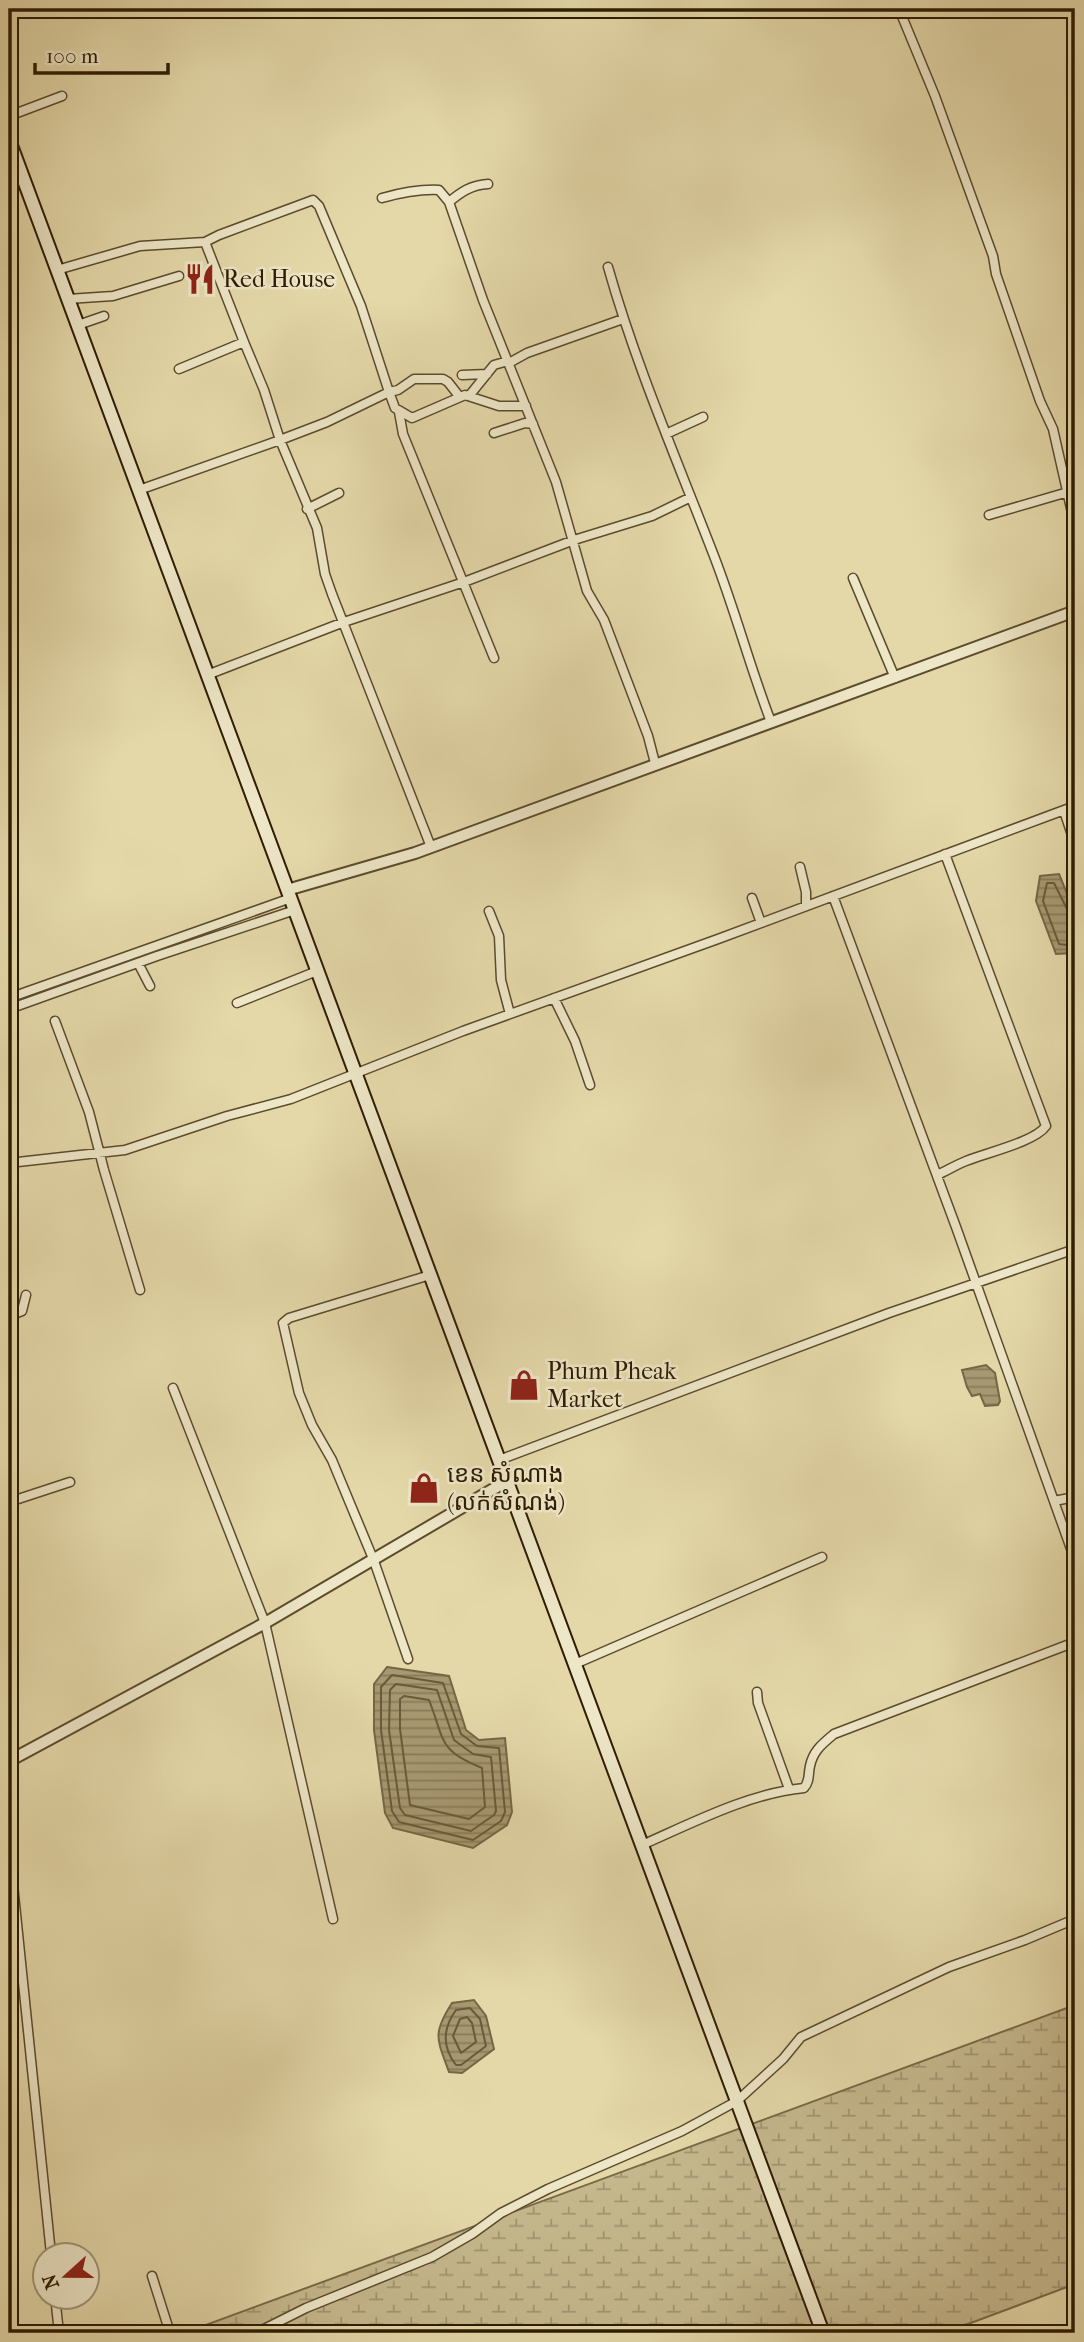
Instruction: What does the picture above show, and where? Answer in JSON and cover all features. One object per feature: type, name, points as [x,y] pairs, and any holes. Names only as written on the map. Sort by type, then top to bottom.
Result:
[{"type":"main road","points":[[9,140],[823,2333]]},
{"type":"street","points":[[899,9],[935,96],[993,256],[996,274],[1019,342],[1053,429],[1075,526]]},
{"type":"street","points":[[9,116],[62,96]]},
{"type":"street","points":[[449,202],[476,185],[488,184]]},
{"type":"street","points":[[382,198],[403,192],[439,190],[449,202],[483,300],[556,482],[587,592],[604,620],[648,736],[655,763]]},
{"type":"street","points":[[57,270],[140,246],[205,242],[285,213],[308,201],[316,202],[361,306],[392,402],[399,412],[403,433],[494,658]]},
{"type":"street","points":[[205,242],[264,390],[307,509],[317,528],[325,574],[366,687],[396,756],[430,848]]},
{"type":"street","points":[[608,267],[623,319],[715,557],[771,722]]},
{"type":"street","points":[[68,299],[113,296],[179,276]]},
{"type":"street","points":[[78,325],[104,316]]},
{"type":"street","points":[[469,396],[494,365],[509,362],[623,319]]},
{"type":"street","points":[[179,369],[244,342]]},
{"type":"street","points":[[462,376],[486,374]]},
{"type":"street","points":[[139,490],[327,422],[398,390],[414,379],[443,379],[459,396]]},
{"type":"street","points":[[399,412],[412,418],[459,396],[469,396],[499,406],[526,406]]},
{"type":"street","points":[[666,434],[703,417]]},
{"type":"street","points":[[495,433],[526,423],[533,424]]},
{"type":"street","points":[[989,515],[1068,492]]},
{"type":"street","points":[[307,509],[339,493]]},
{"type":"street","points":[[207,676],[344,622],[464,582],[574,540],[652,516],[690,498]]},
{"type":"street","points":[[853,578],[895,678]]},
{"type":"street","points":[[9,1009],[138,963],[349,874],[430,848],[655,763],[1075,611]]},
{"type":"street","points":[[9,1163],[125,1150],[228,1116],[291,1099],[510,1014],[1075,806]]},
{"type":"street","points":[[1064,811],[1075,844]]},
{"type":"street","points":[[937,1175],[1026,1139],[1046,1126],[944,855]]},
{"type":"street","points":[[800,867],[806,892],[806,906]]},
{"type":"street","points":[[833,896],[937,1175],[1075,1560]]},
{"type":"street","points":[[752,898],[761,923]]},
{"type":"street","points":[[9,998],[291,900]]},
{"type":"street","points":[[489,911],[499,936],[501,980],[510,1014]]},
{"type":"street","points":[[138,963],[150,986]]},
{"type":"street","points":[[237,1003],[317,971]]},
{"type":"street","points":[[554,998],[575,1041],[590,1085]]},
{"type":"street","points":[[55,1021],[89,1112],[141,1290]]},
{"type":"street","points":[[499,1460],[889,1313],[1075,1249]]},
{"type":"street","points":[[408,1659],[374,1561],[332,1460],[304,1407],[283,1323],[289,1318],[430,1275]]},
{"type":"street","points":[[9,1316],[22,1311],[26,1295]]},
{"type":"street","points":[[173,1388],[265,1623],[334,1919]]},
{"type":"street","points":[[9,1762],[265,1623],[507,1481]]},
{"type":"street","points":[[9,1502],[70,1482]]},
{"type":"street","points":[[1054,1501],[1075,1497]]},
{"type":"street","points":[[575,1664],[822,1557]]},
{"type":"street","points":[[642,1845],[719,1811],[804,1788],[808,1784],[809,1768],[815,1751],[834,1734],[1075,1642]]},
{"type":"street","points":[[757,1692],[758,1703],[789,1790]]},
{"type":"street","points":[[9,1846],[49,2240]]},
{"type":"street","points":[[256,2333],[306,2308],[432,2257],[472,2234],[501,2213],[548,2189],[682,2130],[737,2101],[783,2059],[801,2037],[948,1968],[1075,1919]]},
{"type":"street","points":[[152,2276],[170,2333]]},
{"type":"street","points":[[57,2310],[60,2333]]},
{"type":"green space","points":[[1075,2005],[1075,2284],[944,2333],[184,2333]]},
{"type":"water","points":[[1059,874],[1075,913],[1073,953],[1056,954],[1036,901],[1040,876]]},
{"type":"water","points":[[986,1365],[995,1373],[1000,1401],[998,1405],[985,1406],[980,1394],[972,1396],[967,1387],[962,1370]]},
{"type":"water","points":[[387,1667],[449,1676],[466,1730],[479,1740],[505,1738],[512,1812],[507,1825],[473,1848],[393,1828],[385,1813],[374,1730],[374,1684]]},
{"type":"water","points":[[474,2000],[486,2016],[494,2049],[462,2073],[449,2072],[439,2044],[441,2022],[452,2003]]},
{"type":"place","name":"Red House","points":[[200,279]]},
{"type":"place","name":"Phum Pheak Market","points":[[524,1385]]},
{"type":"place","name":"ខេន សំណាង (លក់សំណង់)","points":[[424,1488]]}]
